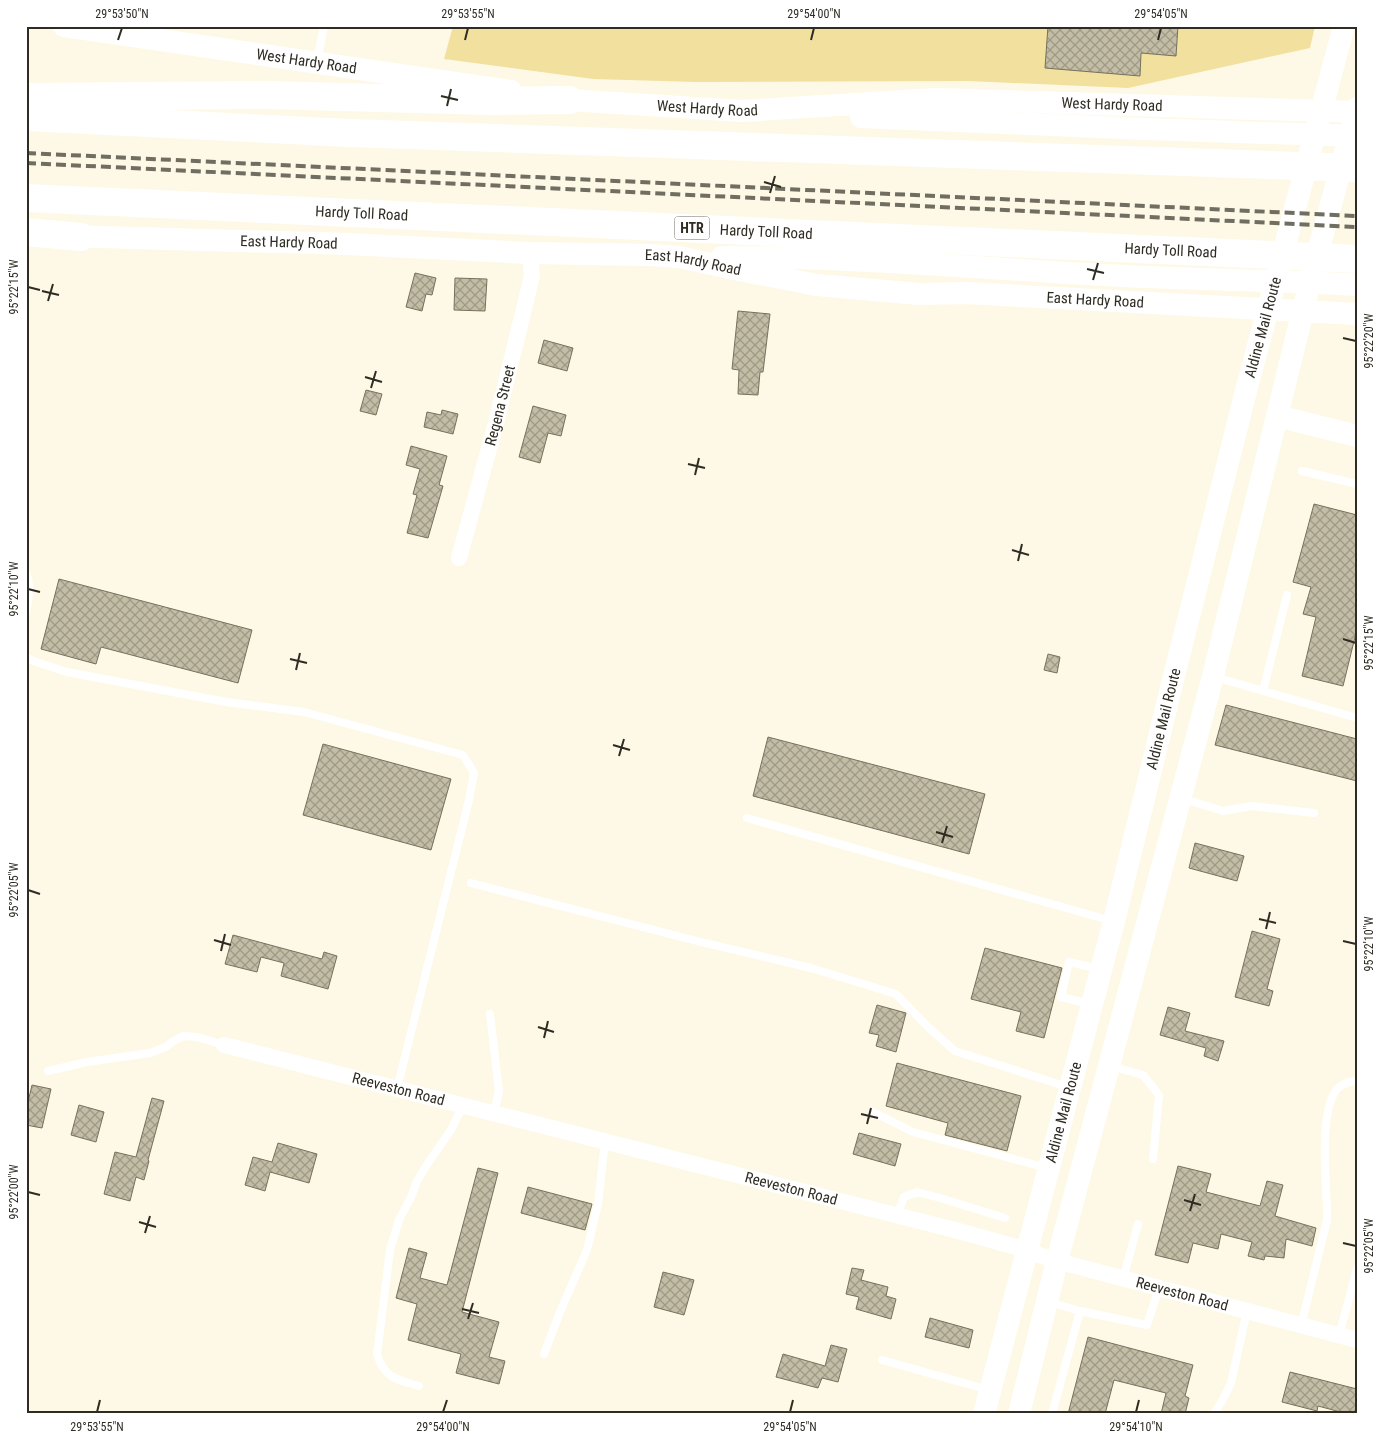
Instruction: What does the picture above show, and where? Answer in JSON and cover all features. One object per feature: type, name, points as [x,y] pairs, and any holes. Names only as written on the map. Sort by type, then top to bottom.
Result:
[{"type":"highway","points":[[26,98],[267,95],[493,101],[569,100]]},
{"type":"highway","points":[[26,117],[351,133],[1357,168]]},
{"type":"highway","name":"Hardy Toll Road","points":[[26,198],[1357,259]]},
{"type":"highway","points":[[26,234],[81,237]]},
{"type":"main road","name":"West Hardy Road","points":[[64,26],[569,100],[742,111],[936,99],[1357,110]]},
{"type":"main road","name":"Aldine Mail Route","points":[[984,1414],[1114,921],[1247,387],[1344,29]]},
{"type":"main road","points":[[1019,1414],[1057,1261],[1213,676],[1310,282],[1353,136],[1357,110]]},
{"type":"main road","points":[[742,111],[1353,136]]},
{"type":"main road","name":"East Hardy Road","points":[[81,237],[348,244],[530,253],[651,255],[679,257],[817,285],[910,293],[966,293],[1357,314]]},
{"type":"main road","points":[[679,257],[766,257],[877,261],[1124,276],[1357,285]]},
{"type":"main road","points":[[1277,416],[1357,436]]},
{"type":"main road","points":[[1176,668],[1213,676]]},
{"type":"main road","points":[[1114,921],[1145,930]]},
{"type":"street","name":"Regena Street","points":[[459,558],[496,423],[532,276],[530,253]]},
{"type":"street","name":"Reeveston Road","points":[[224,1045],[964,1232],[1057,1261],[1357,1340]]},
{"type":"lane","points":[[317,63],[324,26]]},
{"type":"lane","points":[[1302,470],[1357,484]]},
{"type":"lane","points":[[26,572],[29,595],[26,613]]},
{"type":"lane","points":[[1263,690],[1287,595]]},
{"type":"lane","points":[[26,657],[33,661],[76,673],[226,702],[304,712],[463,755],[474,773],[469,800],[397,1089]]},
{"type":"lane","points":[[1213,676],[1357,718]]},
{"type":"lane","points":[[1180,798],[1223,811],[1252,806],[1314,813]]},
{"type":"lane","points":[[747,818],[1114,921]]},
{"type":"lane","points":[[471,883],[811,968],[896,994],[955,1051],[1070,1087]]},
{"type":"lane","points":[[1091,1005],[1061,997],[1070,962],[1100,969]]},
{"type":"lane","points":[[490,1014],[499,1092],[494,1113]]},
{"type":"lane","points":[[48,1071],[87,1062],[150,1053],[166,1047],[183,1036],[197,1037],[224,1045]]},
{"type":"lane","points":[[1109,1066],[1142,1075],[1159,1095],[1153,1159]]},
{"type":"lane","points":[[1301,1326],[1327,1220],[1325,1124],[1332,1098],[1339,1087],[1352,1081],[1357,1081]]},
{"type":"lane","points":[[419,1386],[397,1380],[388,1374],[380,1365],[377,1354],[390,1250],[399,1220],[417,1181],[451,1130],[462,1105]]},
{"type":"lane","points":[[873,1112],[913,1132],[1049,1169]]},
{"type":"lane","points":[[544,1354],[587,1250],[598,1204],[606,1142]]},
{"type":"lane","points":[[897,1215],[904,1197],[917,1192],[1005,1218]]},
{"type":"lane","points":[[1123,1279],[1138,1224]]},
{"type":"lane","points":[[1339,1336],[1357,1269]]},
{"type":"lane","points":[[1047,1302],[1147,1325],[1159,1288]]},
{"type":"lane","points":[[1052,1414],[1080,1311]]},
{"type":"lane","points":[[1214,1414],[1231,1383],[1247,1311]]},
{"type":"lane","points":[[882,1360],[990,1390]]},
{"type":"shaded area","points":[[453,26],[1315,26],[1310,48],[1128,88],[968,81],[696,82],[593,79],[444,59]]},
{"type":"building","points":[[1048,26],[1178,26],[1176,56],[1141,53],[1140,76],[1045,68]]},
{"type":"building","points":[[415,273],[436,278],[432,295],[426,294],[422,311],[406,307]]},
{"type":"building","points":[[455,278],[487,279],[485,311],[454,310]]},
{"type":"building","points":[[738,311],[770,314],[763,372],[760,372],[758,395],[738,394],[739,370],[732,369]]},
{"type":"building","points":[[544,340],[573,348],[567,371],[538,363]]},
{"type":"building","points":[[366,390],[382,394],[376,415],[360,411]]},
{"type":"building","points":[[533,406],[566,415],[561,436],[548,433],[540,463],[519,457]]},
{"type":"building","points":[[442,410],[458,414],[453,434],[424,427],[427,412],[441,415]]},
{"type":"building","points":[[411,446],[447,456],[439,485],[443,486],[428,538],[407,533],[417,495],[413,494],[420,469],[406,465]]},
{"type":"building","points":[[1314,504],[1357,515],[1357,629],[1343,686],[1302,676],[1316,617],[1303,614],[1311,587],[1293,582]]},
{"type":"building","points":[[59,579],[252,630],[238,683],[101,647],[96,664],[41,649]]},
{"type":"building","points":[[1048,654],[1060,657],[1057,673],[1044,670]]},
{"type":"building","points":[[1226,705],[1357,739],[1357,781],[1215,745]]},
{"type":"building","points":[[768,737],[985,794],[969,854],[753,796]]},
{"type":"building","points":[[323,744],[451,779],[431,850],[303,815]]},
{"type":"building","points":[[1195,843],[1244,856],[1237,881],[1189,868]]},
{"type":"building","points":[[1252,931],[1280,939],[1267,989],[1273,991],[1269,1006],[1235,997]]},
{"type":"building","points":[[233,935],[322,959],[324,952],[337,956],[328,989],[281,976],[284,963],[261,957],[257,972],[225,964]]},
{"type":"building","points":[[985,948],[1062,968],[1044,1038],[1016,1031],[1021,1012],[971,999]]},
{"type":"building","points":[[877,1005],[906,1013],[896,1052],[876,1046],[879,1035],[869,1033]]},
{"type":"building","points":[[1168,1007],[1190,1013],[1185,1031],[1224,1041],[1218,1061],[1204,1056],[1206,1048],[1160,1035]]},
{"type":"building","points":[[897,1063],[1021,1096],[1007,1151],[945,1135],[948,1123],[886,1106]]},
{"type":"building","points":[[32,1085],[51,1089],[42,1128],[26,1125],[26,1101],[28,1102]]},
{"type":"building","points":[[152,1098],[164,1101],[144,1180],[136,1177],[130,1201],[104,1194],[115,1152],[136,1157]]},
{"type":"building","points":[[79,1105],[104,1112],[96,1142],[71,1135]]},
{"type":"building","points":[[859,1133],[901,1144],[895,1166],[853,1154]]},
{"type":"building","points":[[278,1143],[317,1154],[309,1183],[270,1172],[265,1191],[245,1185],[253,1157],[272,1162]]},
{"type":"building","points":[[1178,1166],[1211,1174],[1206,1192],[1260,1206],[1267,1181],[1283,1185],[1275,1216],[1316,1228],[1312,1246],[1286,1239],[1284,1258],[1265,1256],[1264,1260],[1248,1256],[1252,1242],[1221,1234],[1218,1249],[1193,1243],[1188,1263],[1155,1255]]},
{"type":"building","points":[[478,1168],[498,1173],[462,1312],[499,1322],[489,1357],[505,1361],[499,1384],[456,1373],[461,1354],[408,1340],[417,1304],[396,1298],[409,1248],[427,1253],[420,1278],[447,1285]]},
{"type":"building","points":[[528,1187],[592,1204],[585,1230],[521,1213]]},
{"type":"building","points":[[852,1268],[864,1270],[861,1280],[888,1287],[886,1296],[896,1299],[891,1319],[856,1309],[859,1297],[846,1294]]},
{"type":"building","points":[[663,1272],[694,1280],[684,1315],[654,1307]]},
{"type":"building","points":[[930,1318],[973,1330],[969,1348],[925,1337]]},
{"type":"building","points":[[1088,1337],[1193,1365],[1185,1396],[1189,1398],[1185,1414],[1161,1414],[1166,1393],[1114,1380],[1105,1414],[1068,1414]]},
{"type":"building","points":[[831,1345],[847,1349],[838,1382],[822,1378],[818,1388],[776,1377],[783,1354],[825,1366]]},
{"type":"building","points":[[1290,1372],[1357,1389],[1357,1404],[1354,1414],[1318,1406],[1317,1411],[1282,1402]]},
{"type":"railway","points":[[26,153],[1357,216]]},
{"type":"railway","points":[[26,163],[1357,227]]}]
